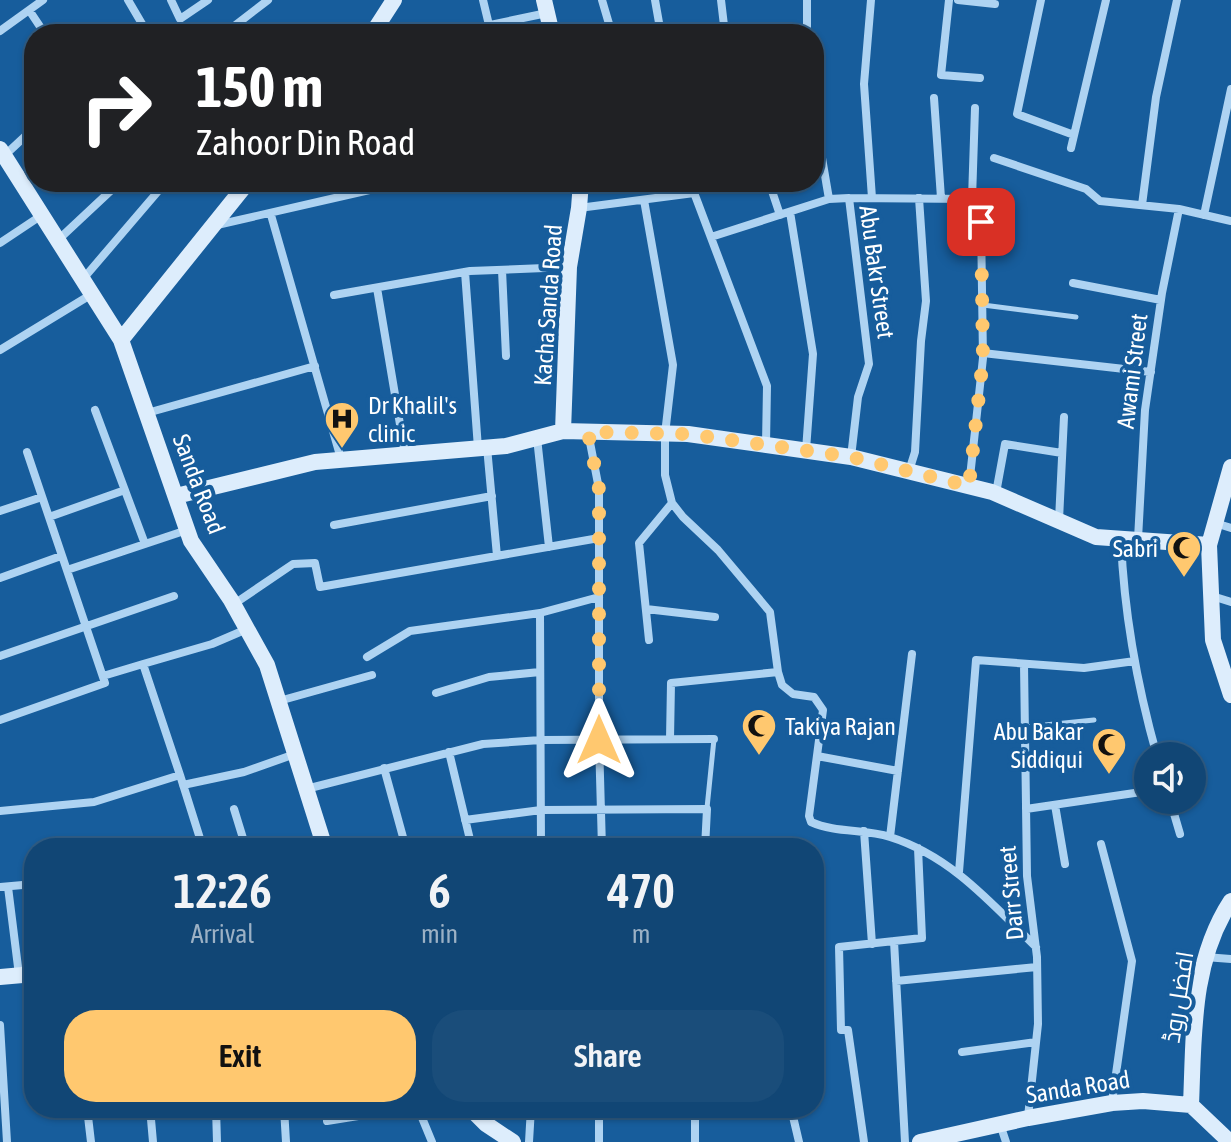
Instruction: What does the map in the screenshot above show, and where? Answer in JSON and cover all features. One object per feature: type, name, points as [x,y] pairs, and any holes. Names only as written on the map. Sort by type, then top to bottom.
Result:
[{"type":"street","points":[[0,31],[43,0]]},
{"type":"street","points":[[128,0],[142,24]]},
{"type":"street","points":[[171,0],[180,19],[208,0]]},
{"type":"street","points":[[237,24],[268,0]]},
{"type":"street","points":[[378,24],[394,0]]},
{"type":"street","points":[[483,0],[489,24]]},
{"type":"street","points":[[602,0],[609,24]]},
{"type":"street","points":[[655,0],[659,24]]},
{"type":"street","points":[[721,0],[724,24]]},
{"type":"street","points":[[807,0],[807,24]]},
{"type":"street","points":[[871,0],[864,84],[872,198]]},
{"type":"street","points":[[949,0],[941,75],[980,78]]},
{"type":"street","points":[[958,0],[995,2]]},
{"type":"street","points":[[1041,0],[1017,114],[1074,135]]},
{"type":"street","points":[[1071,148],[1106,0]]},
{"type":"street","points":[[1142,205],[1156,97],[1177,0]]},
{"type":"street","points":[[492,24],[545,6]]},
{"type":"street","points":[[29,10],[38,24]]},
{"type":"street","points":[[1204,215],[1231,89]]},
{"type":"street","points":[[934,98],[941,198]]},
{"type":"street","points":[[969,486],[983,353],[981,222],[975,222],[972,199],[975,108]]},
{"type":"street","points":[[2,152],[24,136]]},
{"type":"street","name":"Sanda Road","points":[[2,152],[24,177]]},
{"type":"street","points":[[994,158],[1086,189],[1100,201],[1179,209],[1231,221]]},
{"type":"street","name":"Abu Bakr Street","points":[[824,170],[829,199],[849,198],[869,364],[858,397],[851,457]]},
{"type":"street","name":"Sanda Road","points":[[35,192],[42,215],[121,340],[191,541],[233,604],[267,665],[322,838]]},
{"type":"street","points":[[58,241],[109,192]]},
{"type":"street","points":[[0,350],[87,287],[158,192]]},
{"type":"street","points":[[121,340],[240,192]]},
{"type":"street","points":[[212,226],[363,192]]},
{"type":"street","name":"Kacha Sanda Road","points":[[563,431],[569,267],[580,192]]},
{"type":"street","points":[[774,192],[785,213],[813,354],[806,451]]},
{"type":"street","points":[[579,208],[694,193],[767,386],[766,445]]},
{"type":"street","points":[[849,198],[972,199]]},
{"type":"street","points":[[909,471],[915,452],[926,301],[919,198]]},
{"type":"street","points":[[711,237],[829,199]]},
{"type":"street","points":[[644,200],[673,365],[665,434],[665,475],[672,503],[718,550],[770,612],[782,685],[793,694],[814,697],[823,710],[809,816],[811,822],[890,837],[918,848],[959,872],[1036,947]]},
{"type":"street","name":"Awami Street","points":[[1154,742],[1123,592],[1161,300],[1179,209]]},
{"type":"street","points":[[0,243],[42,215]]},
{"type":"street","points":[[271,215],[341,460]]},
{"type":"street","points":[[334,295],[465,272],[569,267]]},
{"type":"street","points":[[502,270],[506,356]]},
{"type":"street","points":[[465,272],[497,556]]},
{"type":"street","points":[[1073,283],[1161,300]]},
{"type":"street","points":[[377,288],[405,454]]},
{"type":"street","points":[[983,353],[1151,372]]},
{"type":"street","points":[[147,413],[315,366]]},
{"type":"street","points":[[95,410],[145,544]]},
{"type":"street","points":[[1059,520],[1064,417]]},
{"type":"street","points":[[176,496],[315,462],[506,446],[563,431],[688,434],[851,457],[969,486],[996,493],[1096,537],[1209,545]]},
{"type":"street","points":[[588,432],[599,489],[602,838]]},
{"type":"street","points":[[537,438],[549,547]]},
{"type":"street","points":[[996,493],[1005,444],[1062,453]]},
{"type":"street","points":[[0,720],[105,683],[27,452]]},
{"type":"street","points":[[1231,467],[1223,526],[1209,545],[1213,640],[1228,674],[1231,695]]},
{"type":"street","points":[[49,517],[125,490]]},
{"type":"street","points":[[334,525],[492,496]]},
{"type":"street","points":[[0,511],[42,497]]},
{"type":"street","points":[[649,640],[639,543],[672,503]]},
{"type":"street","points":[[67,570],[187,530]]},
{"type":"street","points":[[233,604],[293,564],[315,563],[320,587],[599,538]]},
{"type":"street","points":[[0,578],[61,556]]},
{"type":"street","points":[[0,656],[174,596]]},
{"type":"street","points":[[1211,596],[1231,602]]},
{"type":"street","points":[[367,657],[410,631],[540,613],[599,597]]},
{"type":"street","points":[[646,609],[715,617]]},
{"type":"street","points":[[540,613],[541,838]]},
{"type":"street","points":[[103,676],[212,644],[247,629]]},
{"type":"street","points":[[890,837],[912,654]]},
{"type":"street","points":[[959,872],[976,660],[1084,668],[1135,661]]},
{"type":"street","points":[[143,664],[200,838]]},
{"type":"street","name":"Darr Street","points":[[1024,664],[1027,876],[1037,967],[1036,1042],[1028,1118]]},
{"type":"street","points":[[436,693],[489,677],[540,672]]},
{"type":"street","points":[[670,739],[671,683],[778,672]]},
{"type":"street","points":[[278,701],[372,675]]},
{"type":"street","points":[[305,789],[483,744],[541,740],[714,739]]},
{"type":"street","points":[[449,752],[470,838]]},
{"type":"street","points":[[183,785],[244,772],[295,754]]},
{"type":"street","points":[[817,756],[898,771]]},
{"type":"street","points":[[384,768],[403,838]]},
{"type":"street","points":[[0,811],[94,802],[180,775]]},
{"type":"street","points":[[1026,809],[1134,793]]},
{"type":"street","points":[[1055,805],[1065,864]]},
{"type":"street","points":[[234,809],[243,838]]},
{"type":"street","points":[[465,820],[541,810],[707,809],[706,838]]},
{"type":"street","points":[[1174,814],[1180,834]]},
{"type":"street","points":[[864,831],[872,944]]},
{"type":"street","points":[[1101,844],[1132,961],[1112,1103]]},
{"type":"street","points":[[864,1142],[848,1030],[841,1030],[839,947],[922,938],[918,848]]},
{"type":"street","points":[[24,885],[4,887],[24,967]]},
{"type":"street","name":"افضل روڈ","points":[[1191,1105],[1194,1018],[1204,957],[1220,918],[1231,901]]},
{"type":"street","points":[[894,941],[905,1142]]},
{"type":"street","points":[[1204,957],[1231,959]]},
{"type":"street","points":[[896,981],[1037,967]]},
{"type":"street","points":[[0,977],[24,975]]},
{"type":"street","points":[[0,1025],[7,1142]]},
{"type":"street","points":[[962,1052],[1036,1042]]},
{"type":"street","name":"Sanda Road","points":[[932,1141],[1028,1118],[1112,1103],[1143,1101],[1191,1105]]},
{"type":"street","points":[[1191,1105],[1230,1142]]},
{"type":"street","points":[[88,1118],[91,1142]]},
{"type":"street","points":[[151,1118],[153,1142]]},
{"type":"street","points":[[216,1118],[217,1142]]},
{"type":"street","points":[[285,1118],[286,1142]]},
{"type":"street","points":[[327,1121],[346,1118]]},
{"type":"street","points":[[422,1118],[432,1142]]},
{"type":"street","points":[[480,1118],[513,1142]]},
{"type":"street","points":[[529,1142],[530,1118]]},
{"type":"street","points":[[599,1118],[599,1142]]},
{"type":"street","points":[[695,1118],[695,1142]]},
{"type":"street","points":[[793,1118],[799,1142]]},
{"type":"street","points":[[486,1124],[487,1142]]},
{"type":"street","points":[[1000,1124],[1006,1142]]},
{"type":"lane","points":[[982,305],[1076,317]]},
{"type":"lane","points":[[1024,727],[1094,720]]},
{"type":"lane","points":[[707,809],[714,739]]},
{"type":"place","name":"Dr Khalil's clinic","points":[[342,450]]},
{"type":"place","name":"Sabri","points":[[1184,579]]},
{"type":"place","name":"Takiya Rajan","points":[[759,757]]},
{"type":"place","name":"Abu Bakar Siddiqui","points":[[1109,776]]},
{"type":"route","points":[[599,740],[599,489],[588,432],[688,434],[851,457],[969,486],[983,358],[981,222]]}]
